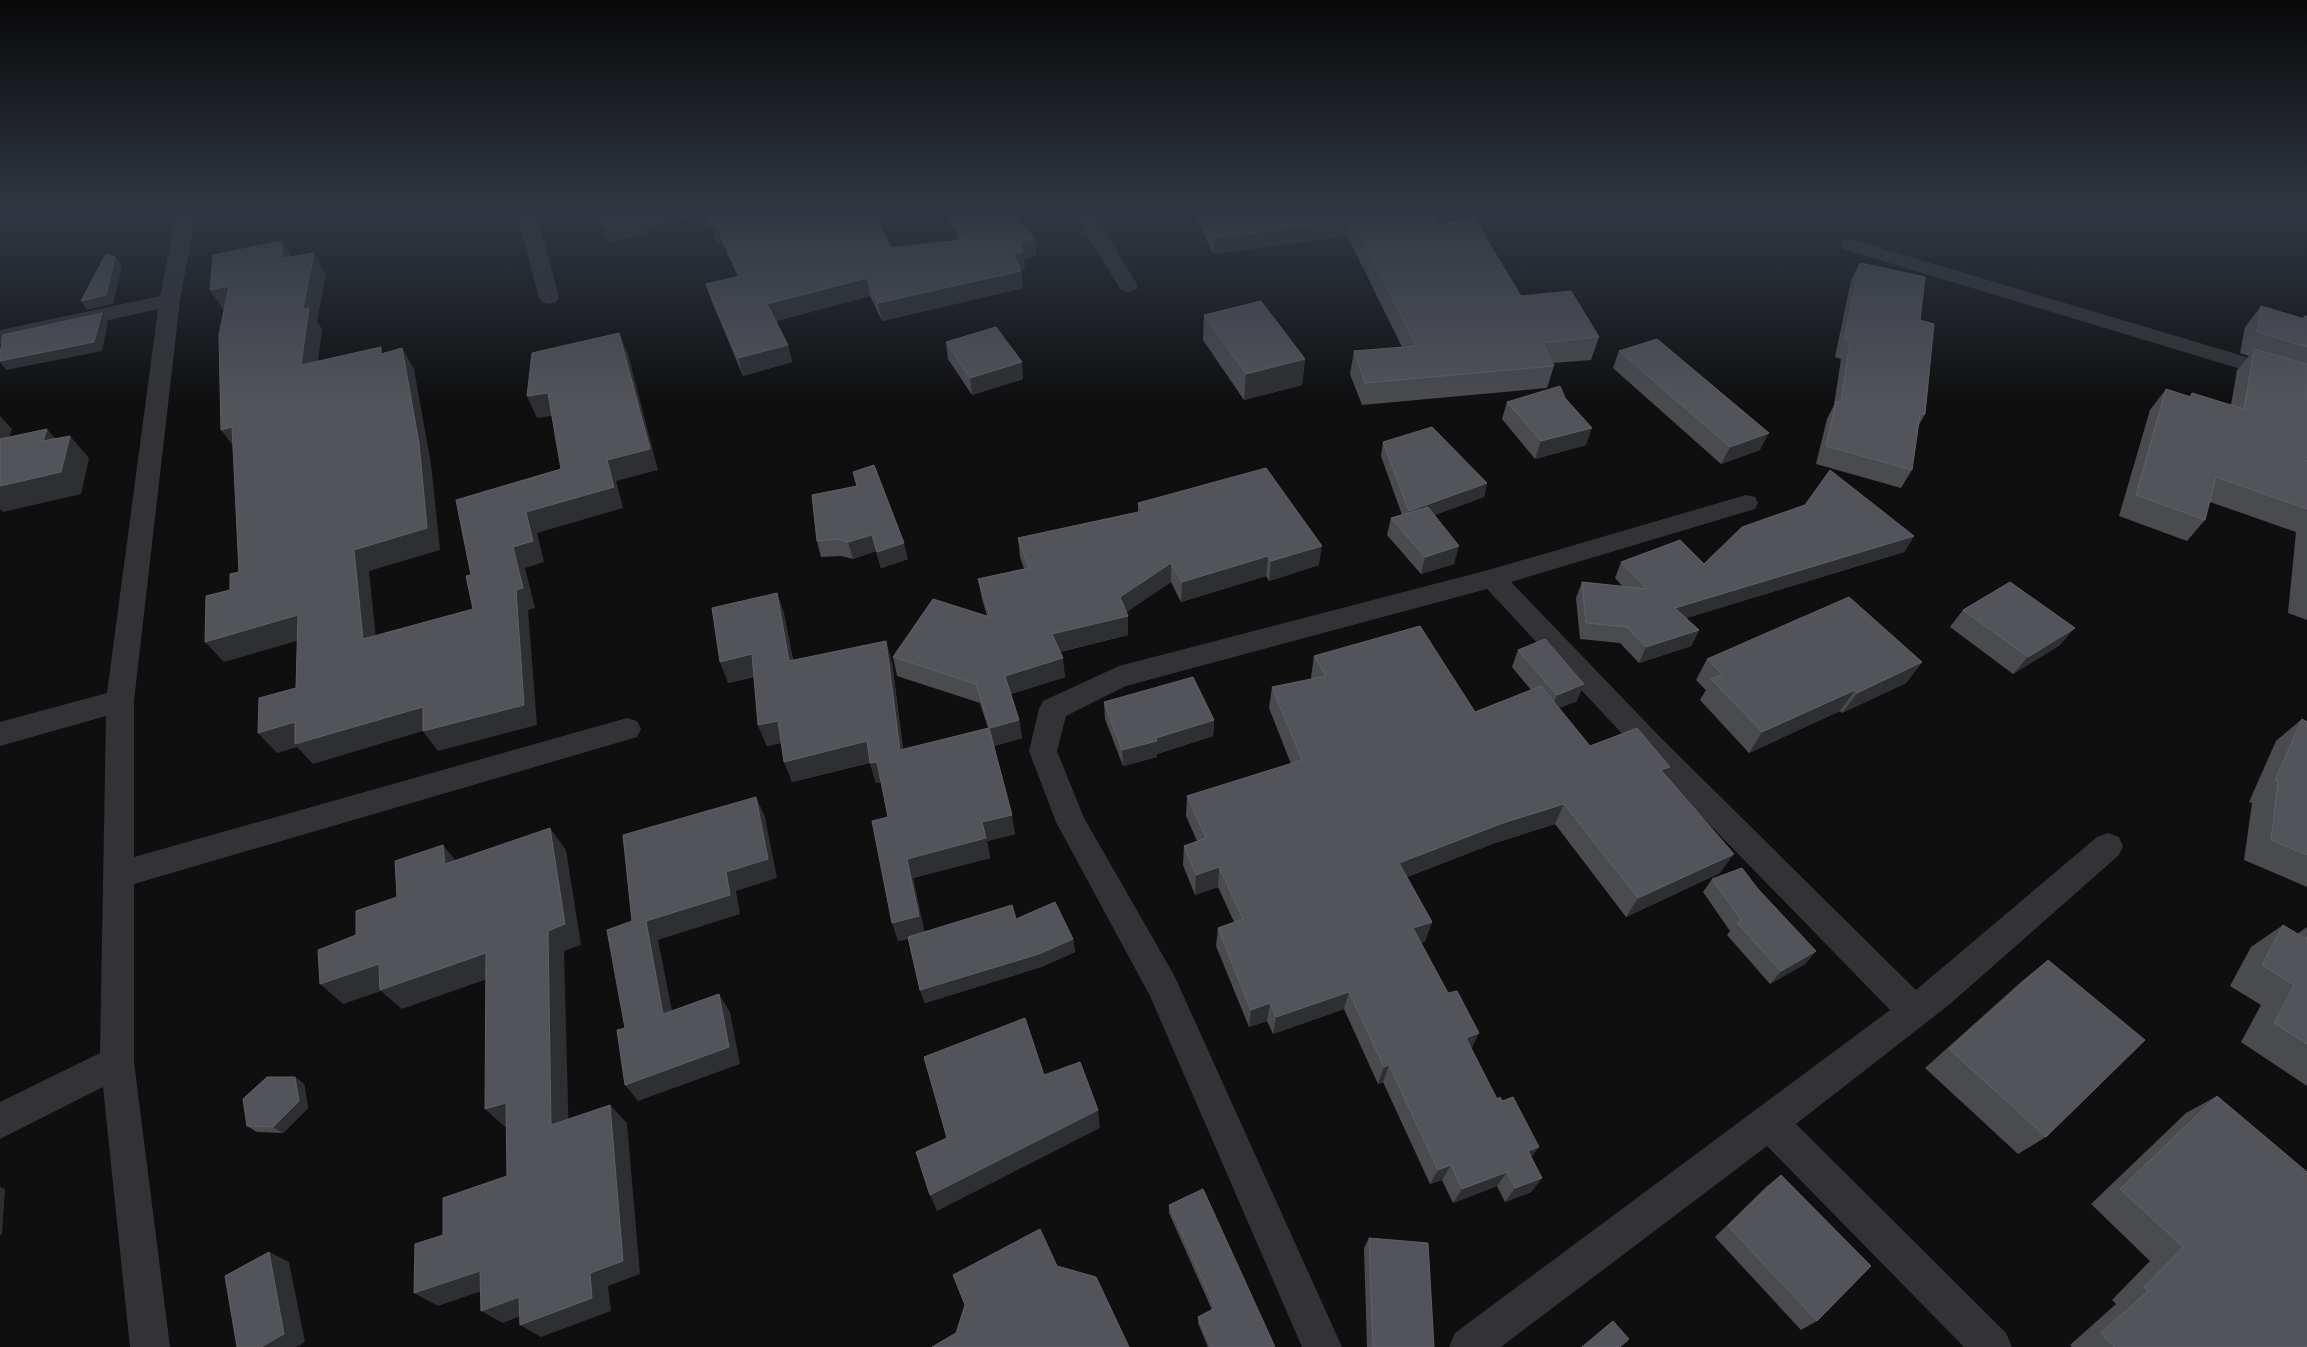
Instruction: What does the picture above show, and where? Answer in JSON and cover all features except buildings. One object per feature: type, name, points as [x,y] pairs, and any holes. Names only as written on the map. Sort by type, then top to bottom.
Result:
[{"type":"street","points":[[150,1347],[117,1062],[120,702],[174,277]]},
{"type":"street","points":[[543,277],[549,298]]},
{"type":"street","points":[[1122,277],[1128,286]]},
{"type":"street","points":[[1959,277],[2307,382]]},
{"type":"street","points":[[0,336],[170,300]]},
{"type":"street","points":[[1322,1347],[1162,986],[1071,822],[1043,751],[1053,709],[1119,676],[1492,578],[1746,503]]},
{"type":"street","points":[[1492,578],[1652,747],[1914,1011]]},
{"type":"street","points":[[0,734],[120,702]]},
{"type":"street","points":[[118,874],[627,729]]},
{"type":"street","points":[[1470,1347],[1584,1258],[1770,1124],[1914,1011],[2108,846]]},
{"type":"street","points":[[0,1121],[117,1062]]},
{"type":"street","points":[[1770,1124],[1992,1347]]}]
